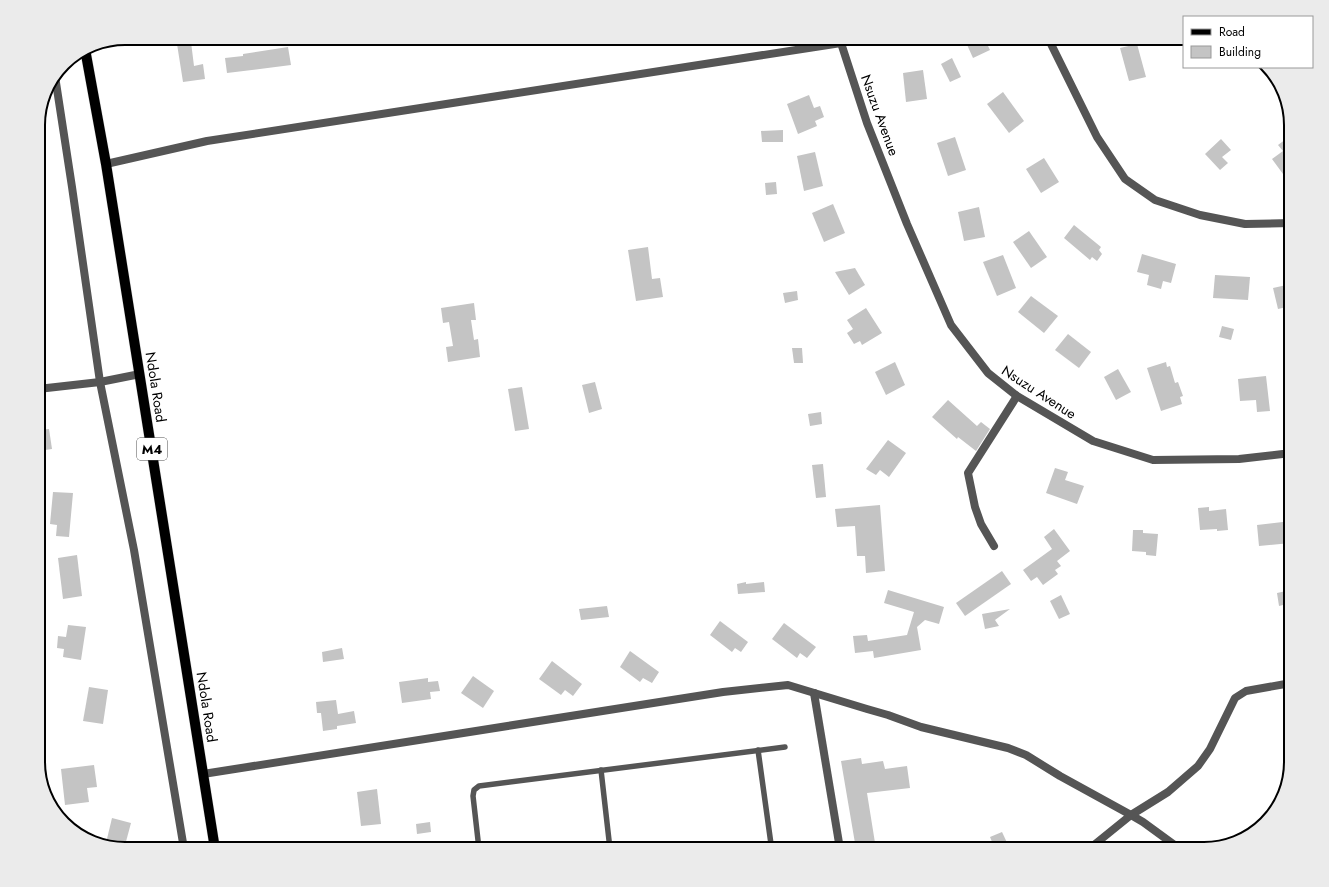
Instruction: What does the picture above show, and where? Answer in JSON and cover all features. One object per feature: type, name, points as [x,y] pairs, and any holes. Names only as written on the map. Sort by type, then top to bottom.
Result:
[{"type":"main road","name":"Ndola Road","points":[[86,55],[106,164],[214,842]]},
{"type":"street","points":[[106,164],[207,141],[828,45]]},
{"type":"street","name":"Nsuzu Avenue","points":[[842,45],[870,130],[907,224],[951,325],[988,373],[1017,396],[1093,441],[1153,460],[1239,459],[1284,454]]},
{"type":"street","points":[[1051,45],[1097,137],[1125,179],[1155,200],[1200,215],[1245,224],[1284,223]]},
{"type":"street","points":[[56,84],[100,382],[134,550],[183,842]]},
{"type":"street","points":[[45,388],[100,382],[140,374]]},
{"type":"street","points":[[994,546],[981,524],[975,507],[968,473],[1017,396]]},
{"type":"street","points":[[1098,842],[1132,815],[1168,792],[1198,766],[1210,750],[1235,698],[1246,691],[1284,684]]},
{"type":"street","points":[[203,774],[723,692],[788,685],[888,715],[921,727],[1008,748],[1026,755],[1060,776],[1132,815],[1170,842]]},
{"type":"street","points":[[814,693],[839,842]]},
{"type":"lane","points":[[478,842],[473,796],[474,790],[479,786],[785,747]]},
{"type":"lane","points":[[758,750],[771,842]]},
{"type":"lane","points":[[601,770],[609,842]]},
{"type":"building","points":[[177,45],[191,45],[194,66],[203,64],[205,79],[183,82]]},
{"type":"building","points":[[967,45],[988,45],[990,50],[973,58]]},
{"type":"building","points":[[1137,45],[1146,77],[1129,81],[1120,48]]},
{"type":"building","points":[[288,47],[291,65],[227,73],[225,58]]},
{"type":"building","points":[[952,58],[961,77],[950,82],[941,64]]},
{"type":"building","points":[[923,70],[927,99],[906,102],[903,73]]},
{"type":"building","points":[[1003,92],[1024,121],[1009,133],[987,104]]},
{"type":"building","points":[[809,95],[814,108],[820,106],[824,117],[815,121],[817,126],[798,134],[787,104]]},
{"type":"building","points":[[783,130],[783,142],[762,142],[761,131]]},
{"type":"building","points":[[955,137],[966,170],[948,176],[937,143]]},
{"type":"building","points":[[1221,139],[1231,150],[1222,157],[1228,163],[1220,170],[1205,154]]},
{"type":"building","points":[[1284,140],[1283,174],[1272,159],[1283,151],[1278,145]]},
{"type":"building","points":[[815,152],[823,186],[804,191],[797,156]]},
{"type":"building","points":[[1044,158],[1059,182],[1041,193],[1026,169]]},
{"type":"building","points":[[776,182],[777,194],[766,195],[765,183]]},
{"type":"building","points":[[833,204],[845,233],[824,242],[812,213]]},
{"type":"building","points":[[979,207],[985,237],[964,241],[958,212]]},
{"type":"building","points":[[1074,225],[1101,247],[1099,250],[1102,254],[1097,261],[1092,257],[1090,260],[1064,238]]},
{"type":"building","points":[[1029,231],[1047,257],[1031,268],[1013,242]]},
{"type":"building","points":[[648,247],[652,279],[660,278],[663,297],[636,301],[628,250]]},
{"type":"building","points":[[1142,254],[1176,264],[1171,283],[1163,281],[1161,289],[1147,285],[1149,275],[1137,272]]},
{"type":"building","points":[[1003,255],[1016,288],[997,296],[983,262]]},
{"type":"building","points":[[855,268],[865,285],[849,295],[835,272]]},
{"type":"building","points":[[1215,275],[1250,277],[1248,300],[1213,298]]},
{"type":"building","points":[[1284,286],[1284,308],[1278,309],[1273,288]]},
{"type":"building","points":[[797,291],[798,300],[785,303],[783,293]]},
{"type":"building","points":[[1031,296],[1058,316],[1044,333],[1018,312]]},
{"type":"building","points":[[474,303],[476,320],[471,320],[474,340],[478,339],[480,357],[448,362],[446,347],[453,346],[449,322],[443,323],[441,308]]},
{"type":"building","points":[[866,308],[882,333],[862,345],[860,341],[854,344],[847,333],[853,329],[847,320]]},
{"type":"building","points":[[1222,326],[1234,329],[1231,340],[1219,337]]},
{"type":"building","points":[[1068,334],[1091,352],[1079,368],[1055,350]]},
{"type":"building","points":[[792,348],[802,348],[803,363],[794,363]]},
{"type":"building","points":[[895,362],[905,385],[886,395],[875,372]]},
{"type":"building","points":[[1166,362],[1167,367],[1170,366],[1175,383],[1178,382],[1183,396],[1180,397],[1182,404],[1161,411],[1147,368]]},
{"type":"building","points":[[1118,369],[1131,392],[1116,400],[1104,377]]},
{"type":"building","points":[[1266,376],[1270,411],[1257,412],[1256,400],[1240,401],[1238,379]]},
{"type":"building","points":[[595,382],[602,409],[589,413],[582,385]]},
{"type":"building","points":[[522,387],[529,429],[515,431],[508,389]]},
{"type":"building","points":[[948,400],[977,426],[981,422],[990,429],[976,451],[958,437],[957,439],[932,417]]},
{"type":"building","points":[[821,412],[822,424],[810,426],[808,414]]},
{"type":"building","points":[[45,429],[49,429],[52,449],[45,450]]},
{"type":"building","points":[[888,440],[906,453],[889,477],[880,470],[876,475],[866,469]]},
{"type":"building","points":[[823,464],[826,497],[816,498],[812,465]]},
{"type":"building","points":[[1055,468],[1068,472],[1065,480],[1084,486],[1077,504],[1046,493]]},
{"type":"building","points":[[53,492],[73,493],[69,537],[56,536],[57,525],[50,524]]},
{"type":"building","points":[[880,505],[885,571],[866,573],[865,556],[857,556],[855,526],[837,527],[835,509]]},
{"type":"building","points":[[1209,507],[1209,511],[1226,509],[1228,530],[1200,530],[1198,508]]},
{"type":"building","points":[[1284,522],[1284,544],[1259,546],[1257,525]]},
{"type":"building","points":[[1054,529],[1070,551],[1057,561],[1061,566],[1055,570],[1058,574],[1043,585],[1037,577],[1031,581],[1023,570],[1052,549],[1044,537]]},
{"type":"building","points":[[1133,530],[1143,530],[1143,533],[1158,534],[1156,556],[1146,555],[1146,552],[1132,551]]},
{"type":"building","points":[[77,555],[82,596],[63,599],[58,558]]},
{"type":"building","points":[[1002,571],[1011,584],[965,616],[956,603]]},
{"type":"building","points":[[746,582],[746,584],[764,582],[765,592],[738,594],[737,584]]},
{"type":"building","points":[[888,590],[944,607],[939,624],[925,620],[917,627],[921,650],[874,658],[873,651],[855,653],[853,636],[867,635],[868,641],[907,635],[914,612],[884,603]]},
{"type":"building","points":[[1284,592],[1284,605],[1279,606],[1277,593]]},
{"type":"building","points":[[1061,595],[1070,614],[1059,619],[1050,601]]},
{"type":"building","points":[[607,606],[609,617],[581,620],[579,609]]},
{"type":"building","points":[[1010,609],[995,620],[999,626],[985,629],[982,614]]},
{"type":"building","points":[[720,621],[748,642],[741,652],[735,648],[732,652],[710,635]]},
{"type":"building","points":[[784,623],[816,647],[807,658],[800,653],[797,658],[772,639]]},
{"type":"building","points":[[68,625],[86,627],[81,660],[63,657],[64,649],[57,648],[58,636],[66,637]]},
{"type":"building","points":[[342,648],[344,659],[323,662],[322,652]]},
{"type":"building","points":[[630,651],[659,672],[652,683],[643,678],[640,682],[620,667]]},
{"type":"building","points":[[552,661],[582,684],[573,696],[565,690],[561,695],[539,679]]},
{"type":"building","points":[[473,676],[494,691],[483,708],[461,693]]},
{"type":"building","points":[[428,678],[428,682],[438,681],[440,691],[430,692],[431,699],[402,703],[399,682]]},
{"type":"building","points":[[89,687],[108,690],[103,724],[83,721]]},
{"type":"building","points":[[336,700],[338,714],[354,711],[356,723],[337,726],[337,729],[323,731],[321,713],[317,713],[316,702]]},
{"type":"building","points":[[861,758],[862,764],[883,761],[885,769],[907,766],[910,788],[867,793],[875,842],[855,842],[841,761]]},
{"type":"building","points":[[94,765],[97,787],[87,788],[89,802],[65,805],[61,769]]},
{"type":"building","points":[[377,789],[381,824],[361,826],[357,792]]},
{"type":"building","points":[[112,818],[131,823],[126,842],[107,840]]},
{"type":"building","points":[[430,822],[431,832],[417,834],[416,824]]},
{"type":"building","points":[[1002,832],[1007,842],[992,842],[990,837]]}]
